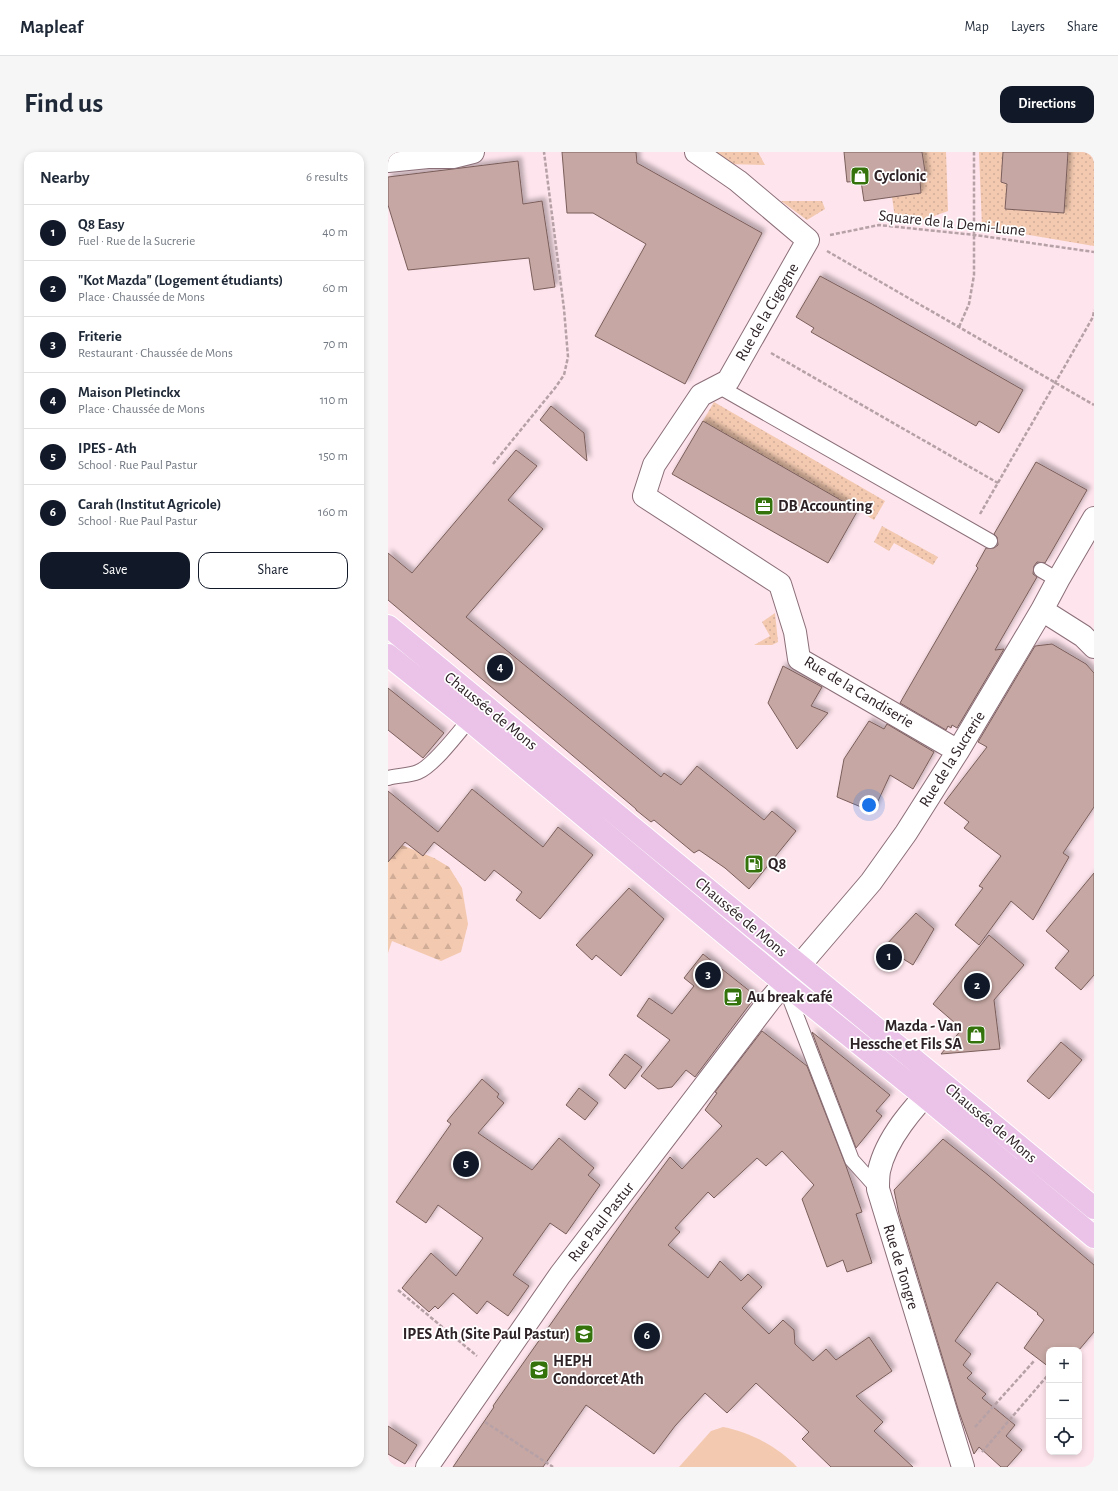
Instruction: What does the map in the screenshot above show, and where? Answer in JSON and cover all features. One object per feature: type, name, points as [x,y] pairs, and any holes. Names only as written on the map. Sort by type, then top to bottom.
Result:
[{"type":"main road","name":"Chaussée de Mons","points":[[388,626],[476,712],[784,983],[1094,1236]]},
{"type":"main road","name":"Chaussée de Mons","points":[[388,655],[476,712],[799,966],[1094,1208]]},
{"type":"street","points":[[388,161],[428,157],[453,157],[473,152]]},
{"type":"street","points":[[696,152],[738,182],[808,240]]},
{"type":"street","name":"Rue de la Cigogne","points":[[644,496],[654,465],[701,395],[728,381],[808,240]]},
{"type":"street","name":"Rue de la Candiserie","points":[[644,496],[780,584],[795,632],[799,659],[958,751]]},
{"type":"street","name":"Rue de la Sucrerie","points":[[784,983],[871,882],[906,834],[958,751],[1042,610],[1049,575],[1094,518]]},
{"type":"street","points":[[1042,610],[1083,636],[1094,647]]},
{"type":"street","name":"Rue Paul Pastur","points":[[427,1467],[560,1275],[784,983]]},
{"type":"street","name":"Rue de Tongre","points":[[939,1080],[924,1096],[893,1137],[879,1171],[878,1189],[957,1446],[971,1461]]},
{"type":"lane","points":[[718,386],[990,541]]},
{"type":"lane","points":[[388,778],[411,775],[420,771],[442,751],[476,712]]},
{"type":"lane","points":[[784,983],[852,1160],[878,1189]]},
{"type":"path","points":[[492,464],[556,388],[564,375],[568,357],[564,309],[544,152]]},
{"type":"path","points":[[959,327],[969,304],[974,275],[974,152]]},
{"type":"path","name":"Square de la Demi-Lune","points":[[808,240],[879,225],[975,235],[1094,252]]},
{"type":"path","points":[[808,240],[1094,405]]},
{"type":"path","points":[[971,530],[1092,317],[1094,310]]},
{"type":"path","points":[[750,341],[998,483]]},
{"type":"path","points":[[398,1290],[494,1370]]},
{"type":"path","points":[[957,1446],[1034,1361]]},
{"type":"path","points":[[971,1461],[1046,1377]]},
{"type":"path","points":[[467,1409],[553,1467]]},
{"type":"green space","points":[[713,152],[758,152],[765,165],[728,164]]},
{"type":"green space","points":[[922,152],[946,152],[948,211],[923,220],[895,218],[892,197],[926,178]]},
{"type":"green space","points":[[979,152],[1003,152],[1001,182],[1007,184],[1005,209],[1064,213],[1068,152],[1094,152],[1094,246],[982,227]]},
{"type":"green space","points":[[781,201],[822,201],[825,209],[807,220]]},
{"type":"green space","points":[[714,402],[885,501],[874,520],[866,515],[871,506],[863,502],[858,510],[703,421]]},
{"type":"green space","points":[[882,526],[938,557],[933,565],[894,543],[889,551],[874,542]]},
{"type":"green space","points":[[775,613],[778,642],[772,645],[754,645],[770,636],[762,622]]},
{"type":"green space","points":[[402,845],[434,858],[449,867],[462,888],[468,924],[461,952],[441,961],[392,941],[388,953],[388,850]]},
{"type":"green space","points":[[723,1427],[733,1429],[763,1441],[781,1453],[797,1467],[679,1467],[711,1431]]},
{"type":"building","points":[[562,152],[636,152],[637,163],[762,233],[685,384],[595,336],[646,244],[593,213],[567,213]]},
{"type":"building","points":[[844,152],[922,152],[926,178],[920,181],[921,193],[864,201],[861,181],[847,182]]},
{"type":"building","points":[[1003,152],[1068,152],[1064,213],[1005,209],[1007,184],[1001,182]]},
{"type":"building","points":[[518,161],[523,204],[542,201],[555,287],[534,290],[529,258],[408,270],[388,205],[388,177]]},
{"type":"building","points":[[820,276],[1023,390],[999,433],[979,421],[976,426],[811,332],[814,328],[796,317]]},
{"type":"building","points":[[551,406],[584,433],[587,461],[540,420]]},
{"type":"building","points":[[703,421],[858,510],[828,563],[672,474]]},
{"type":"building","points":[[516,450],[537,466],[508,500],[543,529],[466,617],[661,777],[664,773],[681,785],[697,766],[764,820],[772,811],[796,831],[749,889],[725,868],[699,850],[694,853],[654,820],[651,822],[636,810],[388,600],[388,553],[412,573]]},
{"type":"building","points":[[1036,462],[1087,490],[1045,563],[1037,562],[1034,566],[1033,574],[1037,577],[995,650],[1004,649],[957,728],[952,725],[951,728],[948,726],[946,730],[900,703],[978,568],[976,566],[986,548],[994,548],[998,545],[997,537],[994,534]]},
{"type":"building","points":[[1052,644],[1086,664],[1094,673],[1094,807],[1063,853],[1069,857],[1033,920],[1011,901],[979,945],[955,925],[983,888],[979,886],[1001,856],[964,828],[969,822],[944,803],[987,747],[978,742],[1035,646]]},
{"type":"building","points":[[783,666],[822,687],[811,706],[828,713],[797,749],[768,703]]},
{"type":"building","points":[[388,688],[444,733],[423,758],[388,730]]},
{"type":"building","points":[[869,721],[884,729],[887,724],[934,752],[913,789],[890,775],[873,812],[837,797],[844,759]]},
{"type":"building","points":[[472,789],[543,847],[558,827],[593,855],[540,919],[516,900],[522,892],[494,870],[485,881],[434,842],[423,856],[405,842],[388,862],[388,791],[438,832]]},
{"type":"building","points":[[1094,873],[1094,975],[1081,990],[1055,968],[1069,951],[1046,931]]},
{"type":"building","points":[[629,888],[664,919],[621,976],[596,955],[592,960],[576,945]]},
{"type":"building","points":[[916,913],[934,929],[913,965],[884,947]]},
{"type":"building","points":[[989,935],[1024,965],[994,1000],[1000,1049],[941,1054],[962,1029],[933,1004]]},
{"type":"building","points":[[703,954],[756,996],[695,1077],[686,1070],[672,1087],[658,1089],[641,1076],[670,1040],[637,1016],[649,998],[672,1014],[694,986],[684,978]]},
{"type":"building","points":[[762,1031],[807,1066],[846,1166],[862,1212],[856,1214],[872,1263],[847,1272],[843,1260],[827,1267],[802,1199],[814,1185],[782,1151],[766,1166],[757,1158],[714,1198],[708,1192],[675,1228],[680,1232],[668,1245],[708,1278],[720,1261],[741,1281],[748,1274],[762,1287],[742,1308],[769,1334],[783,1320],[794,1330],[795,1344],[813,1361],[826,1349],[836,1360],[869,1337],[892,1371],[856,1396],[883,1422],[874,1431],[913,1467],[831,1467],[802,1439],[809,1432],[756,1383],[727,1413],[705,1393],[675,1426],[654,1454],[586,1405],[543,1467],[453,1467],[494,1407],[493,1406],[670,1157],[682,1169],[722,1126],[705,1110],[717,1093],[715,1092]]},
{"type":"building","points":[[812,1032],[890,1095],[876,1111],[882,1116],[856,1148]]},
{"type":"building","points":[[1061,1042],[1082,1060],[1049,1099],[1027,1081]]},
{"type":"building","points":[[625,1054],[642,1067],[625,1089],[609,1075]]},
{"type":"building","points":[[482,1079],[499,1094],[497,1097],[504,1103],[478,1133],[532,1170],[559,1138],[594,1168],[588,1175],[600,1185],[566,1234],[550,1223],[513,1275],[529,1286],[508,1316],[487,1301],[477,1314],[453,1293],[438,1309],[435,1306],[429,1312],[402,1288],[431,1253],[456,1276],[483,1238],[438,1205],[426,1223],[396,1202],[451,1124],[447,1121]]},
{"type":"building","points":[[579,1088],[598,1103],[585,1120],[566,1105]]},
{"type":"building","points":[[943,1139],[1094,1265],[1094,1332],[1082,1347],[1046,1347],[1046,1365],[1024,1348],[1044,1320],[1037,1314],[1038,1313],[997,1282],[955,1341],[971,1354],[963,1365],[972,1373],[967,1378],[986,1394],[982,1398],[1015,1425],[1006,1436],[1022,1450],[1007,1467],[1001,1467],[979,1447],[974,1454],[958,1409],[899,1214],[894,1190]]},
{"type":"building","points":[[388,1426],[417,1445],[405,1464],[388,1454]]},
{"type":"place","name":"Cyclonic","points":[[860,176]]},
{"type":"place","name":"DB Accounting","points":[[764,506]]},
{"type":"place","name":"Maison Pletinckx","points":[[500,668]]},
{"type":"place","name":"Q8","points":[[754,864]]},
{"type":"place","name":"Q8 Easy","points":[[889,957]]},
{"type":"place","name":"Friterie","points":[[708,975]]},
{"type":"place","name":"\"Kot Mazda\" (Logement étudiants)","points":[[977,986]]},
{"type":"place","name":"Au break café","points":[[733,997]]},
{"type":"place","name":"Mazda - Van Hessche et Fils SA","points":[[976,1035]]},
{"type":"place","name":"IPES - Ath","points":[[466,1164]]},
{"type":"place","name":"IPES Ath (Site Paul Pastur)","points":[[584,1334]]},
{"type":"place","name":"Carah (Institut Agricole)","points":[[647,1336]]},
{"type":"place","name":"HEPH Condorcet Ath","points":[[539,1370]]}]
